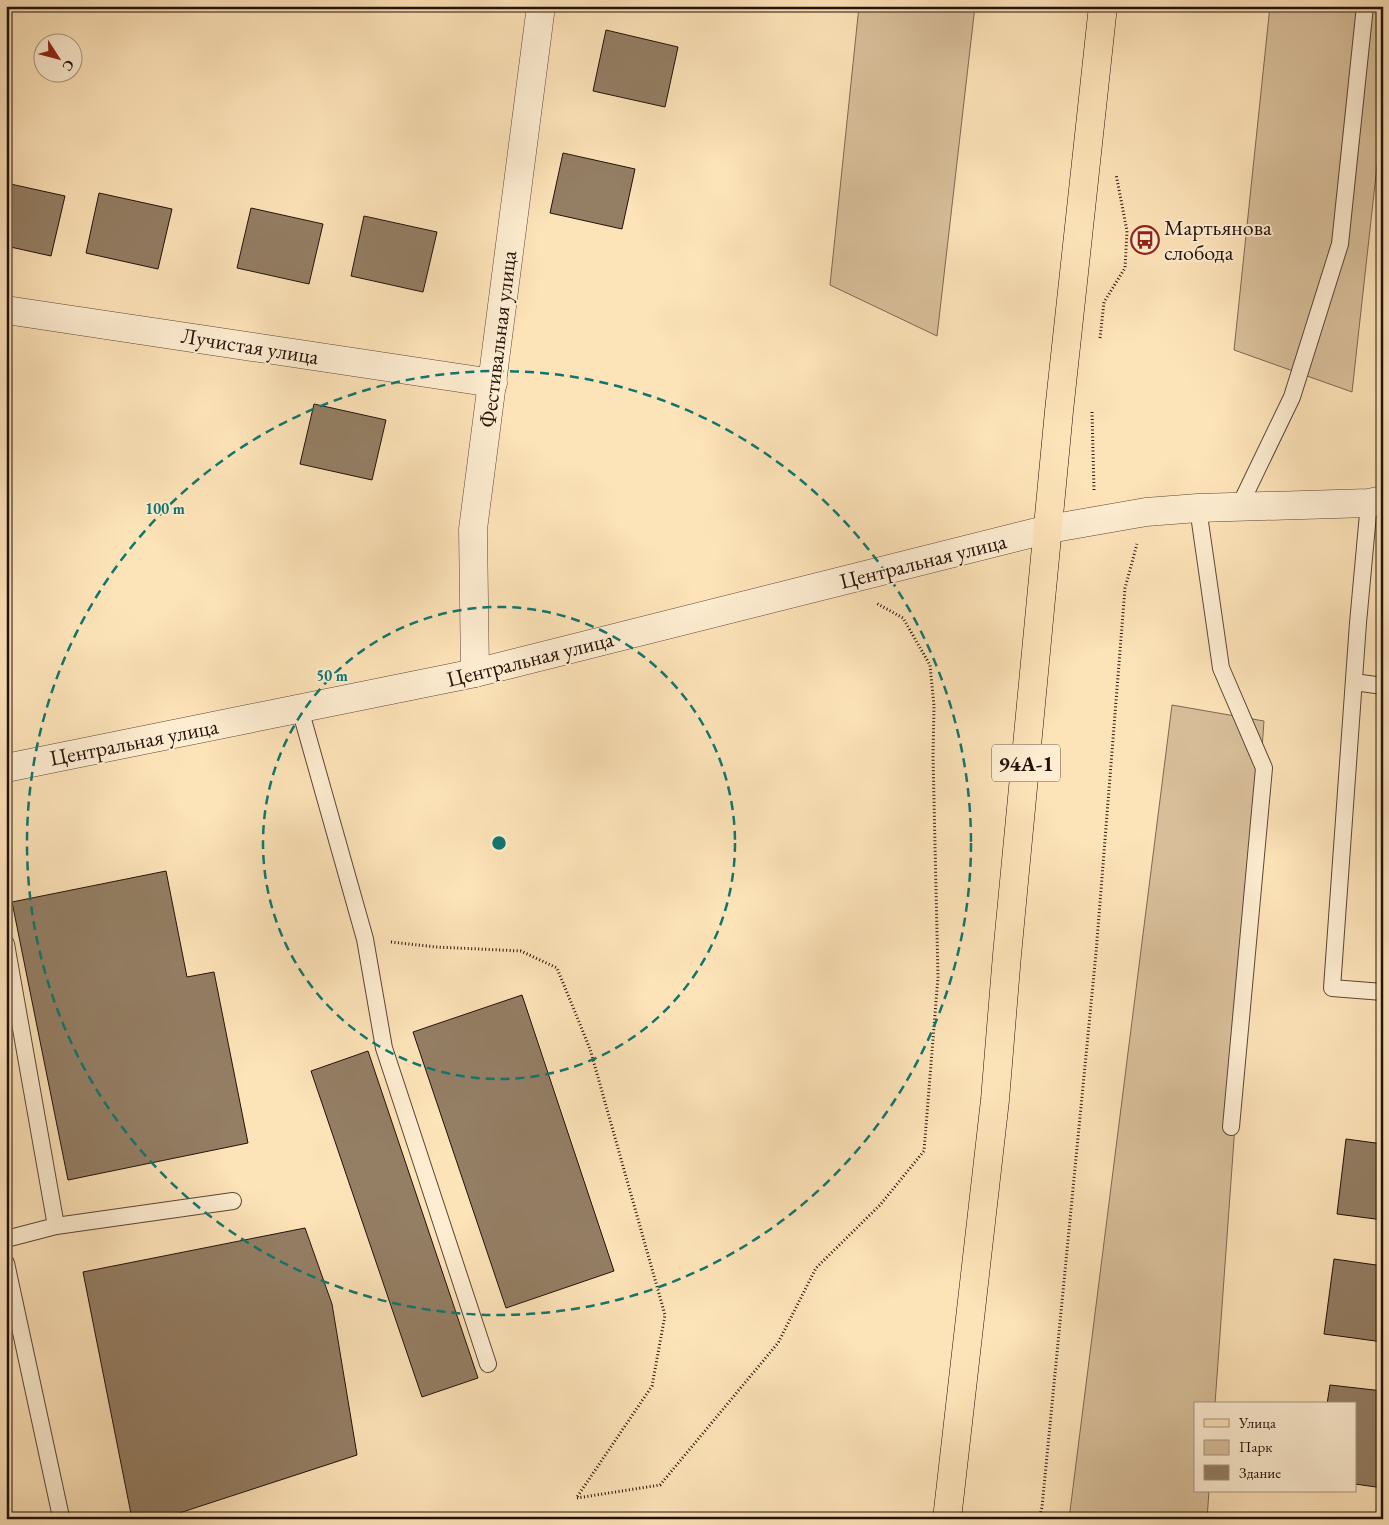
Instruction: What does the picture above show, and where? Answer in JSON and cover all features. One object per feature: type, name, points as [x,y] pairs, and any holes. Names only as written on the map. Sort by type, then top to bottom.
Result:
[{"type":"main road","name":"94А-1","points":[[947,1519],[995,1100],[1059,411],[1103,6]]},
{"type":"street","name":"Фестивальная улица","points":[[475,673],[474,529],[541,6]]},
{"type":"street","name":"Лучистая улица","points":[[6,310],[493,383]]},
{"type":"street","name":"Центральная улица","points":[[6,768],[475,673],[1048,529],[1146,512],[1239,506],[1376,502]]},
{"type":"lane","points":[[1239,506],[1292,397],[1340,244],[1366,6]]},
{"type":"lane","points":[[1376,502],[1354,682],[1332,988],[1383,992]]},
{"type":"lane","points":[[1198,508],[1221,668],[1264,768],[1231,1127]]},
{"type":"lane","points":[[1354,682],[1383,686]]},
{"type":"lane","points":[[300,709],[365,939],[384,1048],[488,1364]]},
{"type":"lane","points":[[6,944],[56,1226]]},
{"type":"lane","points":[[6,1239],[56,1226],[234,1201]]},
{"type":"lane","points":[[6,1263],[61,1517]]},
{"type":"path","points":[[1100,339],[1104,302],[1125,268],[1128,231],[1115,168]]},
{"type":"path","points":[[1092,404],[1095,521]]},
{"type":"path","points":[[1039,1519],[1096,953],[1125,588],[1146,512]]},
{"type":"path","points":[[365,939],[436,947],[522,950],[557,968],[590,1049],[665,1315],[652,1386],[577,1498],[660,1485],[778,1343],[816,1268],[880,1205],[924,1151],[938,977],[933,756],[934,706],[930,665],[904,618],[837,582]]},
{"type":"green space","points":[[859,6],[975,6],[937,336],[830,285]]},
{"type":"green space","points":[[1270,6],[1383,6],[1383,112],[1352,392],[1234,350]]},
{"type":"green space","points":[[1172,705],[1264,721],[1215,1402],[1194,1402],[1194,1492],[1209,1492],[1207,1519],[1069,1519]]},
{"type":"building","points":[[606,30],[678,47],[665,107],[593,91]]},
{"type":"building","points":[[563,153],[635,169],[622,229],[550,213]]},
{"type":"building","points":[[6,183],[65,196],[51,256],[6,246]]},
{"type":"building","points":[[99,193],[172,209],[158,269],[86,253]]},
{"type":"building","points":[[251,208],[323,224],[309,284],[237,268]]},
{"type":"building","points":[[364,216],[437,232],[423,292],[351,276]]},
{"type":"building","points":[[314,404],[386,420],[372,480],[300,464]]},
{"type":"building","points":[[166,871],[187,977],[214,972],[248,1143],[68,1180],[12,902]]},
{"type":"building","points":[[522,995],[614,1271],[506,1308],[413,1032]]},
{"type":"building","points":[[368,1051],[478,1378],[422,1397],[311,1071]]},
{"type":"building","points":[[1346,1139],[1383,1144],[1383,1220],[1337,1214]]},
{"type":"building","points":[[305,1228],[332,1304],[357,1455],[161,1519],[132,1519],[83,1272]]},
{"type":"building","points":[[1334,1259],[1383,1266],[1383,1342],[1324,1334]]},
{"type":"building","points":[[1330,1385],[1383,1391],[1383,1488],[1356,1484],[1356,1402],[1327,1402]]},
{"type":"place","name":"Мартьянова слобода","points":[[1145,240]]}]
